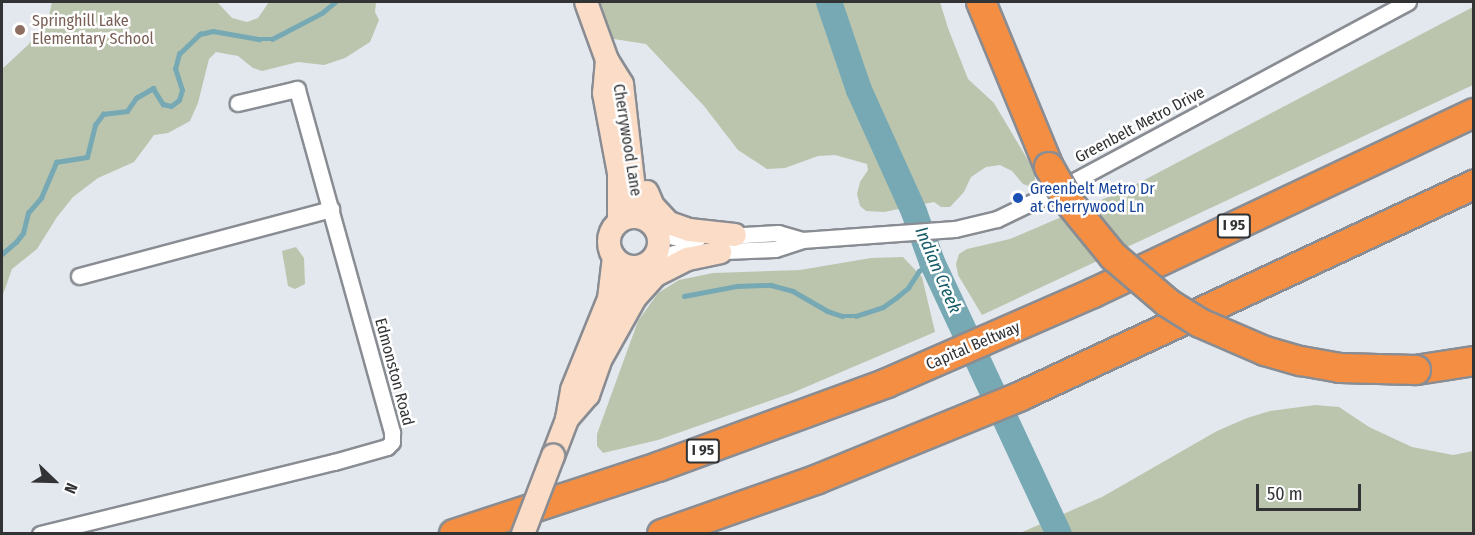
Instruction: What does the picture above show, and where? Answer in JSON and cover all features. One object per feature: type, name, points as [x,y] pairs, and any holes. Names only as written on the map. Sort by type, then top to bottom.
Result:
[{"type":"highway","points":[[981,2],[1048,167],[1069,202],[1113,256],[1168,303],[1200,323],[1265,351],[1301,361],[1340,368],[1416,370],[1473,361]]},
{"type":"highway","name":"Capital Beltway","points":[[454,534],[669,463],[865,391],[948,357],[1473,113]]},
{"type":"highway","points":[[662,534],[818,479],[1022,396],[1473,185]]},
{"type":"street","name":"Cherrywood Lane","points":[[586,2],[607,60],[622,84],[634,190],[653,226]]},
{"type":"street","name":"Greenbelt Metro Drive","points":[[647,262],[674,253],[775,249],[801,240],[955,229],[997,219],[1059,189],[1408,2]]},
{"type":"street","name":"Cherrywood Lane","points":[[607,60],[604,93],[619,173],[619,221]]},
{"type":"street","name":"Edmonston Road","points":[[40,534],[334,462],[390,445],[392,432],[297,89],[238,104]]},
{"type":"street","points":[[626,123],[639,146],[648,196],[661,216],[682,228],[735,235]]},
{"type":"street","points":[[79,276],[331,209]]},
{"type":"street","points":[[523,534],[567,418],[572,390],[609,299],[614,257],[609,239],[619,221],[633,216],[653,226],[660,245],[619,302],[588,395],[567,418]]},
{"type":"street","name":"Greenbelt Metro Drive","points":[[653,226],[681,239],[778,233],[801,240]]},
{"type":"street","points":[[602,357],[635,298],[656,275],[688,259],[720,252]]},
{"type":"street","points":[[614,257],[622,264],[647,262]]},
{"type":"green space","points":[[52,2],[217,2],[232,18],[247,22],[258,18],[269,2],[376,2],[375,12],[379,20],[370,42],[345,58],[324,65],[298,62],[262,71],[253,68],[238,56],[216,52],[209,59],[198,103],[190,121],[168,133],[154,135],[134,162],[98,178],[73,197],[37,249],[12,269],[2,297],[2,69],[28,45],[49,16]]},
{"type":"green space","points":[[586,2],[940,2],[968,79],[994,103],[1035,172],[1035,182],[1029,186],[1023,184],[1012,171],[1000,165],[986,167],[971,177],[964,192],[950,207],[941,207],[934,202],[884,212],[866,211],[860,206],[857,194],[860,182],[868,170],[867,164],[835,155],[818,156],[785,168],[767,169],[738,150],[704,106],[646,44],[601,37]]},
{"type":"green space","points":[[1473,7],[1473,85],[982,315],[958,275],[956,264],[959,254],[967,249],[1010,239],[1129,188]]},
{"type":"green space","points":[[296,247],[304,258],[305,284],[295,289],[288,286],[282,251]]},
{"type":"green space","points":[[903,257],[922,277],[935,332],[792,393],[658,440],[603,453],[597,446],[597,434],[638,321],[658,293],[679,280],[713,273],[800,270],[871,258]]},
{"type":"green space","points":[[1315,405],[1339,407],[1369,427],[1412,447],[1453,455],[1473,451],[1473,533],[1020,533],[1102,497],[1217,431],[1270,411]]},
{"type":"waterway","points":[[2,254],[23,233],[28,213],[41,198],[56,162],[87,157],[95,125],[103,114],[127,111],[136,98],[153,88],[163,104],[171,106],[179,100],[182,90],[175,69],[179,54],[200,34],[213,31],[272,39],[322,13],[335,2]]},
{"type":"waterway","name":"Indian Creek","points":[[829,2],[859,90],[914,212],[932,262],[1059,534]]},
{"type":"waterway","points":[[684,296],[737,286],[771,285],[793,291],[827,311],[842,316],[856,316],[883,307],[896,298],[908,288],[919,271],[932,262]]},
{"type":"place","name":"Springhill Lake Elementary School","points":[[20,30]]},
{"type":"place","name":"Greenbelt Metro Dr at Cherrywood Ln","points":[[1018,198]]}]
